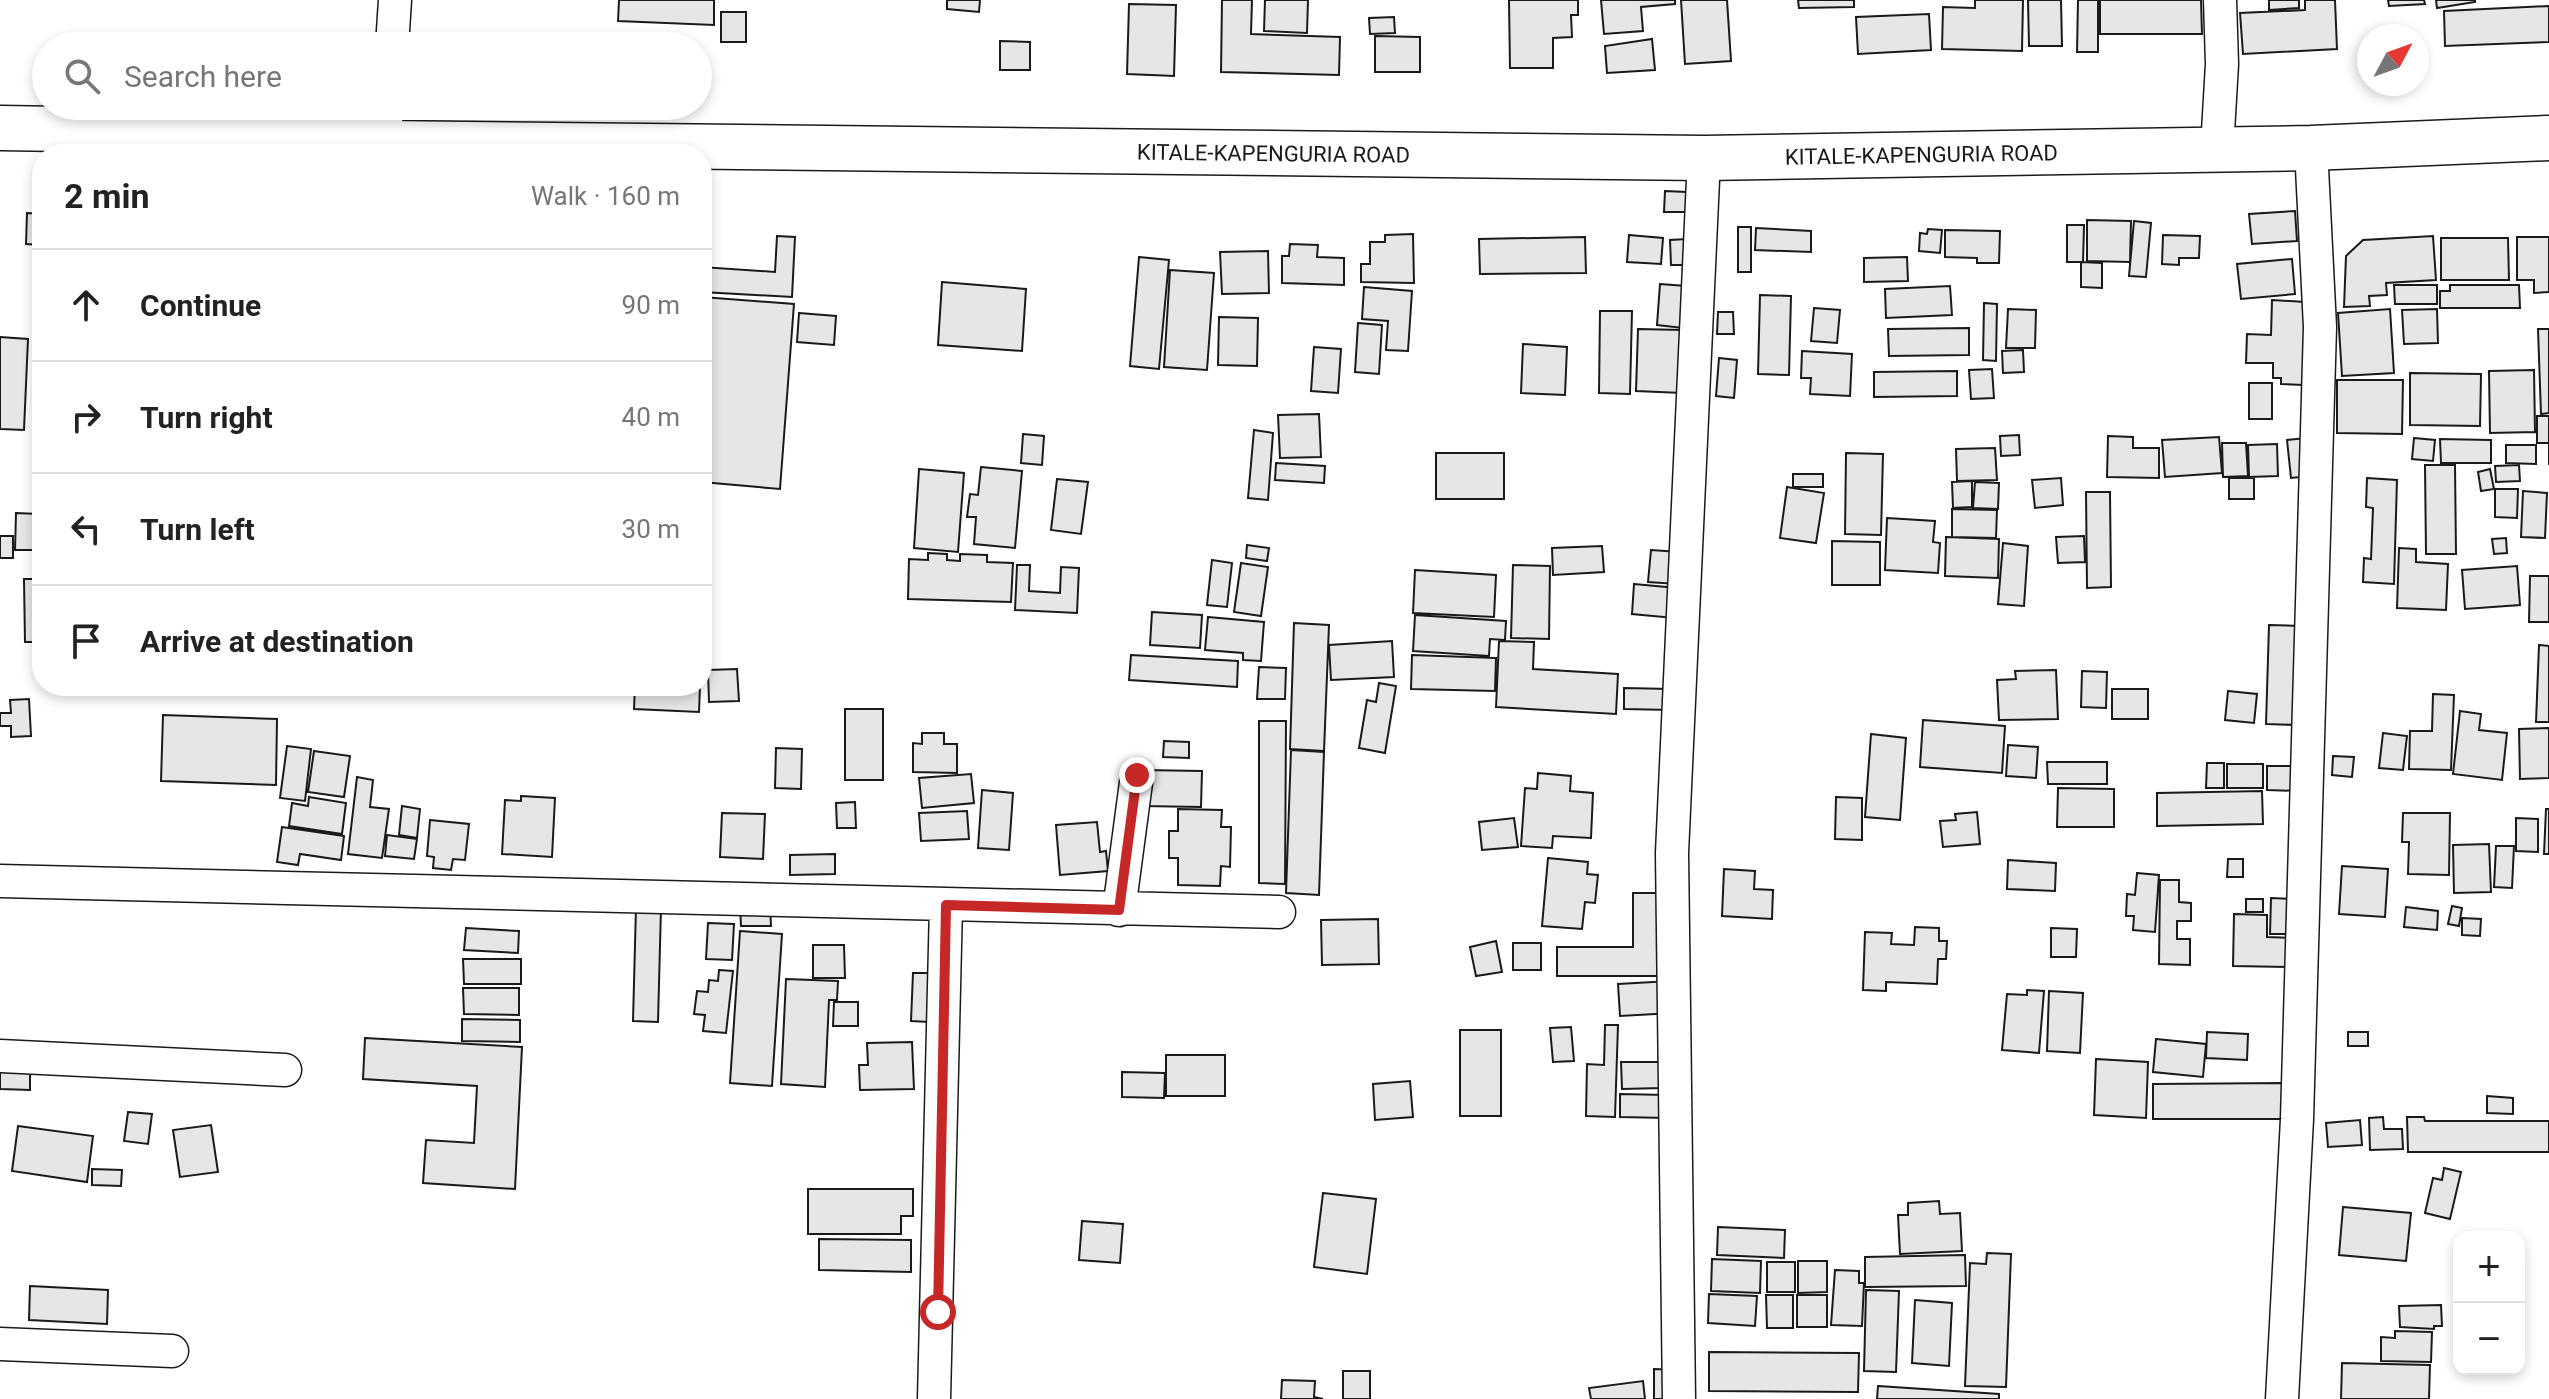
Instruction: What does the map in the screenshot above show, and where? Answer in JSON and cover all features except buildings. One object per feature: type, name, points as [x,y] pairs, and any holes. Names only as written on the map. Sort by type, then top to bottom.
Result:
[{"type":"highway","name":"KITALE-KAPENGURIA ROAD","points":[[0,128],[260,132],[386,124],[1704,158],[2311,148],[2549,138]]},
{"type":"street","points":[[393,32],[395,0]]},
{"type":"street","points":[[2217,149],[2222,64],[2220,0]]},
{"type":"street","points":[[2282,1399],[2297,1119],[2320,327],[2311,148]]},
{"type":"street","points":[[1679,1399],[1672,853],[1704,158]]},
{"type":"street","points":[[1119,910],[1137,775]]},
{"type":"street","points":[[0,881],[1279,912]]},
{"type":"street","points":[[934,1399],[946,905]]},
{"type":"street","points":[[0,1056],[285,1070]]},
{"type":"street","points":[[0,1344],[172,1351]]},
{"type":"route","points":[[938,1312],[946,905],[1119,910],[1137,775]]}]
